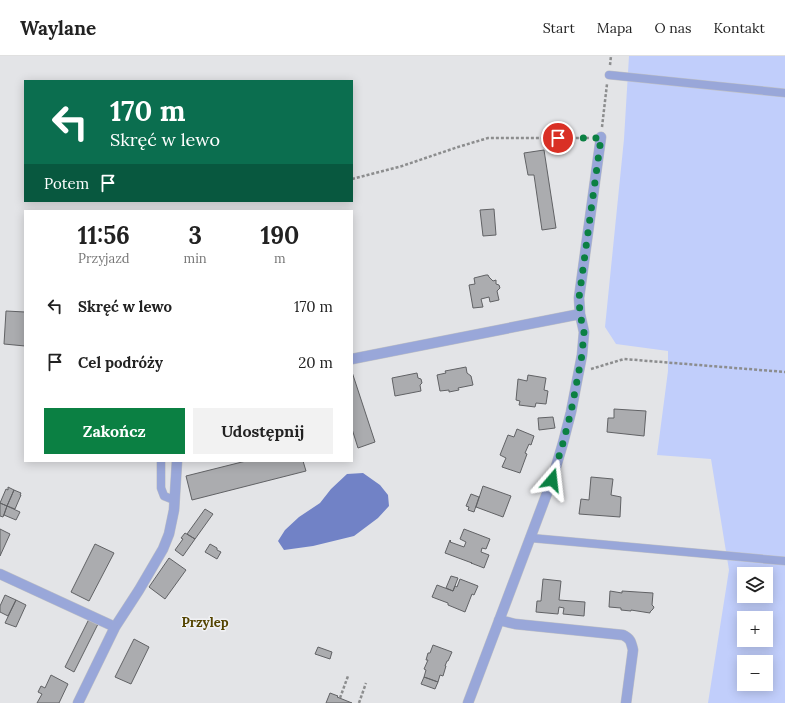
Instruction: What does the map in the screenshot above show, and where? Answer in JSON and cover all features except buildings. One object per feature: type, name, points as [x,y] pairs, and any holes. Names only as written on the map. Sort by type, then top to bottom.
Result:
[{"type":"street","points":[[468,703],[552,480],[571,412],[582,355],[584,332],[580,314],[579,298],[601,138]]},
{"type":"street","points":[[353,359],[580,314]]},
{"type":"street","points":[[78,703],[115,626],[139,590],[163,549],[169,534],[174,510],[177,462]]},
{"type":"street","points":[[0,574],[115,626]]},
{"type":"street","points":[[500,620],[515,624],[623,635],[629,638],[633,650],[626,703]]},
{"type":"lane","points":[[609,75],[785,93]]},
{"type":"lane","points":[[161,462],[161,488],[164,496],[174,500]]},
{"type":"lane","points":[[531,538],[785,561]]},
{"type":"path","points":[[353,179],[402,166],[488,138],[601,138],[611,56]]},
{"type":"path","points":[[579,372],[624,359],[785,372]]},
{"type":"path","points":[[340,698],[348,676]]},
{"type":"path","points":[[359,703],[366,683]]},
{"type":"shaded area","points":[[629,56],[785,56],[785,703],[708,703],[729,570],[711,459],[657,455],[668,371],[668,351],[616,344],[605,327],[624,139]]},
{"type":"shaded area","points":[[363,473],[380,485],[388,495],[389,506],[378,518],[354,536],[313,546],[284,550],[278,541],[285,530],[299,517],[320,503],[331,489],[347,474]]},
{"type":"district","name":"Przylep","points":[[205,622]]},
{"type":"route","points":[[552,480],[571,412],[582,355],[584,332],[580,314],[579,298],[601,138],[558,138]]}]
